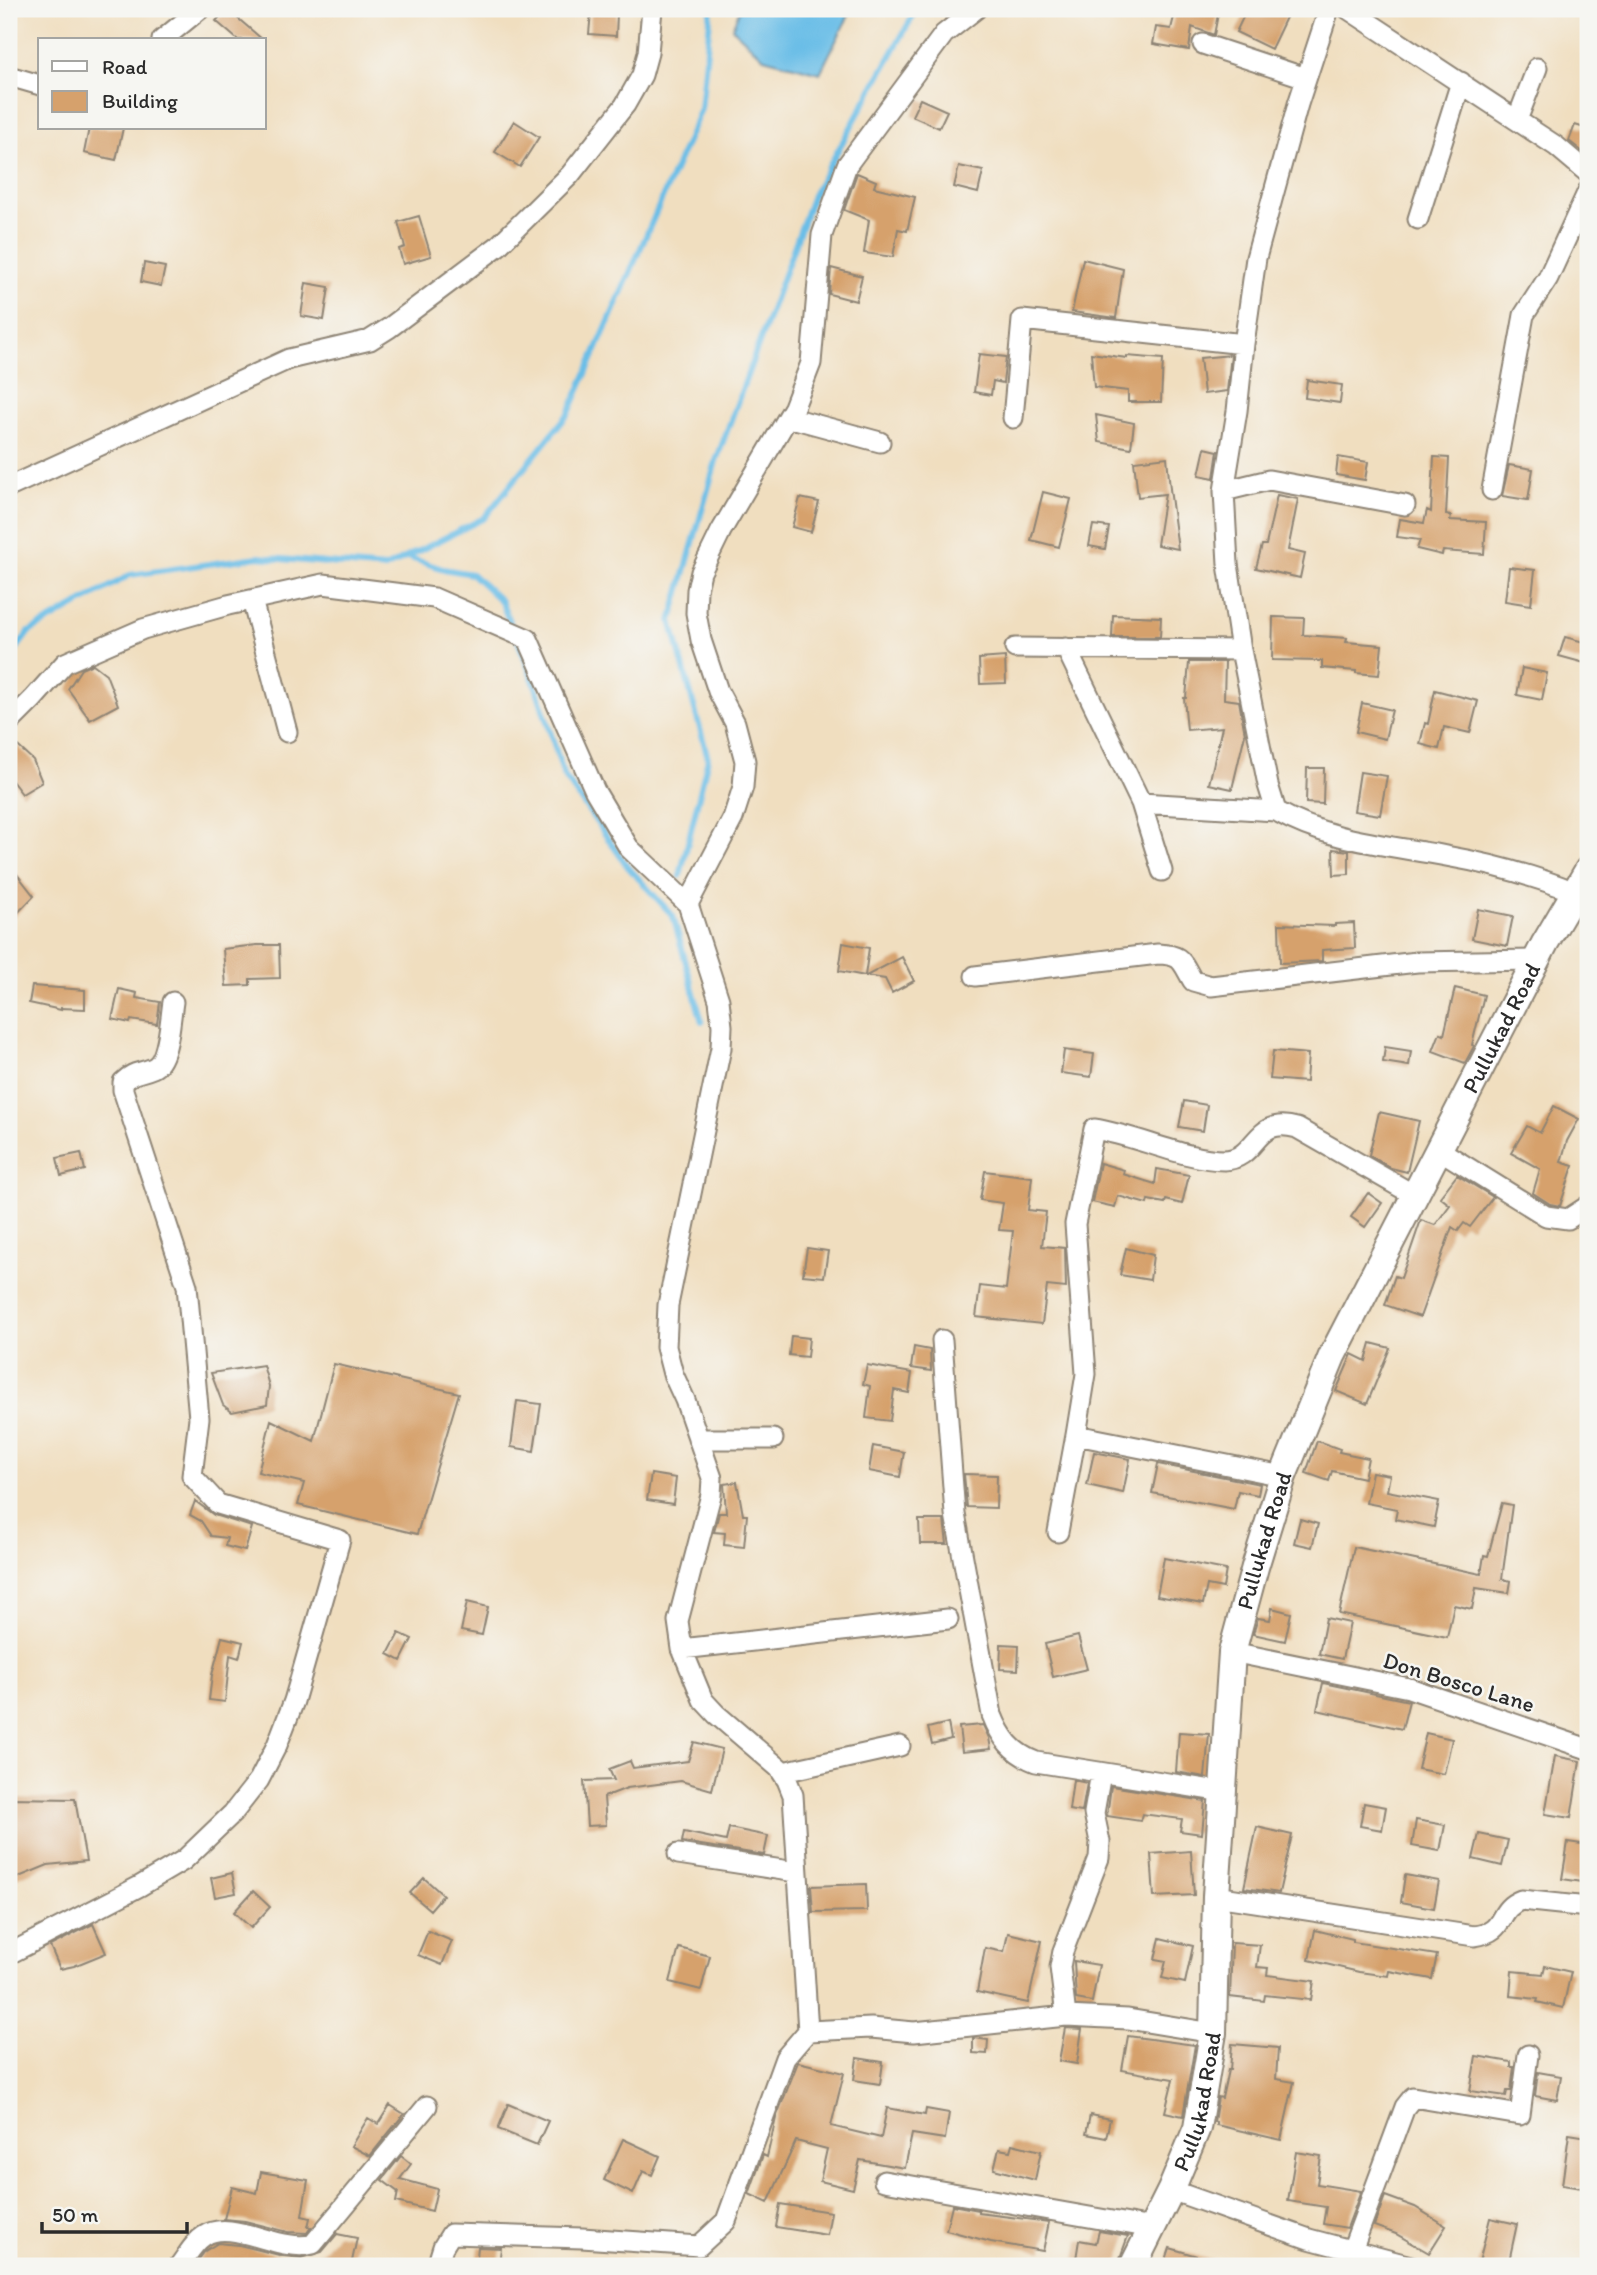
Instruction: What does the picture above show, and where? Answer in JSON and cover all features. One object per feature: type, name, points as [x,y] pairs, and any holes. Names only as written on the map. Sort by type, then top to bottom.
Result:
[{"type":"street","points":[[164,38],[200,9]]},
{"type":"street","points":[[9,486],[289,359],[370,340],[389,328],[498,246],[570,175],[625,105],[642,75],[648,53],[652,9]]},
{"type":"street","points":[[688,905],[733,818],[743,787],[745,761],[735,723],[718,691],[701,640],[696,612],[697,590],[709,553],[788,417],[811,363],[822,235],[847,165],[944,34],[976,9]]},
{"type":"street","points":[[1276,811],[1268,785],[1241,650],[1228,564],[1224,491],[1256,258],[1329,9]]},
{"type":"street","points":[[1348,9],[1556,146],[1588,173]]},
{"type":"street","points":[[1203,44],[1307,78]]},
{"type":"street","points":[[1517,120],[1537,68]]},
{"type":"street","points":[[9,76],[38,84]]},
{"type":"street","points":[[1418,219],[1461,82]]},
{"type":"street","points":[[1492,490],[1524,315],[1548,278],[1588,191]]},
{"type":"street","points":[[1013,418],[1022,320],[1244,344]]},
{"type":"street","points":[[788,417],[880,442]]},
{"type":"street","points":[[1224,491],[1269,480],[1405,505]]},
{"type":"street","points":[[9,723],[65,663],[143,629],[323,584],[433,598],[528,639],[595,791],[629,848],[688,905],[719,1000],[721,1048],[668,1305],[666,1346],[673,1374],[712,1478],[711,1495],[678,1620],[682,1649],[703,1700],[783,1772],[793,1795],[808,2031],[785,2058],[726,2221],[699,2246],[582,2238],[451,2234],[443,2247],[437,2266]]},
{"type":"street","points":[[252,600],[287,732]]},
{"type":"street","points":[[1015,648],[1241,650]]},
{"type":"street","points":[[1066,648],[1142,803],[1162,871]]},
{"type":"street","points":[[1142,803],[1276,811],[1332,836],[1450,856],[1532,874],[1575,892]]},
{"type":"street","name":"Pullukad Road","points":[[1133,2266],[1171,2190],[1197,2128],[1213,2033],[1216,1896],[1232,1652],[1283,1476],[1332,1356],[1536,960],[1588,870]]},
{"type":"street","points":[[975,976],[1158,954],[1174,954],[1181,959],[1194,981],[1211,986],[1416,962],[1536,960]]},
{"type":"street","points":[[9,1954],[184,1860],[233,1812],[259,1780],[277,1745],[294,1701],[340,1540],[218,1504],[191,1476],[199,1418],[187,1286],[123,1090],[123,1082],[132,1074],[155,1068],[163,1059],[173,1002]]},
{"type":"street","points":[[1058,1532],[1086,1374],[1075,1224],[1094,1129],[1116,1132],[1202,1158],[1228,1160],[1247,1150],[1263,1132],[1274,1125],[1286,1125],[1297,1128],[1414,1195]]},
{"type":"street","points":[[1438,1149],[1546,1216],[1568,1219],[1588,1206]]},
{"type":"street","points":[[942,1340],[955,1514],[992,1715],[1003,1737],[1020,1756],[1036,1762],[1224,1792]]},
{"type":"street","points":[[1076,1434],[1283,1476]]},
{"type":"street","points":[[698,1439],[773,1439]]},
{"type":"street","points":[[682,1649],[948,1619]]},
{"type":"street","name":"Don Bosco Lane","points":[[1232,1652],[1409,1689],[1588,1749]]},
{"type":"street","points":[[783,1772],[901,1746]]},
{"type":"street","points":[[1066,2016],[1060,1966],[1063,1951],[1099,1858],[1100,1842],[1094,1813],[1101,1773]]},
{"type":"street","points":[[678,1854],[796,1872]]},
{"type":"street","points":[[1216,1896],[1474,1936],[1488,1934],[1497,1927],[1512,1903],[1521,1900],[1588,1907]]},
{"type":"street","points":[[808,2031],[871,2028],[914,2032],[1066,2016],[1128,2019],[1213,2033]]},
{"type":"street","points":[[1361,2257],[1392,2140],[1405,2107],[1413,2096],[1520,2115],[1528,2055]]},
{"type":"street","points":[[179,2266],[197,2241],[214,2231],[232,2231],[300,2248],[313,2244],[427,2106]]},
{"type":"street","points":[[884,2181],[1153,2228]]},
{"type":"street","points":[[1171,2190],[1361,2257],[1412,2266]]},
{"type":"water","points":[[740,9],[852,9],[820,73],[764,58],[732,28]]},
{"type":"building","points":[[227,9],[261,38],[236,38],[216,21]]},
{"type":"building","points":[[1176,9],[1219,9],[1214,35],[1192,27],[1189,50],[1153,44],[1156,27],[1171,29]]},
{"type":"building","points":[[1247,9],[1290,9],[1271,49],[1236,32]]},
{"type":"building","points":[[591,12],[617,14],[616,36],[589,34]]},
{"type":"building","points":[[920,99],[947,111],[939,128],[912,116]]},
{"type":"building","points":[[514,121],[539,137],[520,167],[495,152]]},
{"type":"building","points":[[1575,125],[1588,129],[1588,156],[1569,141]]},
{"type":"building","points":[[89,130],[123,130],[116,160],[84,153]]},
{"type":"building","points":[[959,166],[983,171],[978,193],[954,187]]},
{"type":"building","points":[[857,173],[876,181],[874,187],[915,197],[907,231],[898,229],[893,257],[864,253],[869,220],[844,210]]},
{"type":"building","points":[[419,216],[431,256],[403,264],[399,249],[405,247],[398,222]]},
{"type":"building","points":[[1083,259],[1123,269],[1116,318],[1072,312]]},
{"type":"building","points":[[144,263],[165,267],[161,286],[141,282]]},
{"type":"building","points":[[831,268],[862,276],[856,301],[829,294]]},
{"type":"building","points":[[306,283],[329,287],[324,320],[301,316]]},
{"type":"building","points":[[1091,353],[1163,359],[1161,402],[1128,402],[1128,391],[1094,387]]},
{"type":"building","points":[[979,354],[1006,357],[1003,383],[993,381],[991,395],[974,392]]},
{"type":"building","points":[[1231,355],[1227,391],[1204,394],[1200,358]]},
{"type":"building","points":[[1307,380],[1342,385],[1340,403],[1305,398]]},
{"type":"building","points":[[1096,415],[1134,423],[1131,448],[1099,442]]},
{"type":"building","points":[[1205,448],[1218,451],[1214,478],[1199,475]]},
{"type":"building","points":[[1167,457],[1178,549],[1157,545],[1165,494],[1138,497],[1134,461]]},
{"type":"building","points":[[1338,457],[1368,462],[1365,480],[1336,475]]},
{"type":"building","points":[[1434,457],[1449,458],[1446,515],[1451,516],[1450,520],[1486,522],[1484,554],[1443,551],[1442,555],[1417,549],[1420,540],[1397,537],[1400,519],[1424,523],[1427,510],[1431,512]]},
{"type":"building","points":[[1509,465],[1533,469],[1528,500],[1502,496]]},
{"type":"building","points":[[1043,492],[1071,499],[1059,547],[1031,540]]},
{"type":"building","points":[[1277,495],[1298,499],[1288,550],[1305,554],[1300,578],[1256,568],[1262,545],[1266,545]]},
{"type":"building","points":[[800,498],[819,502],[811,532],[792,527]]},
{"type":"building","points":[[1093,525],[1109,527],[1105,549],[1089,546]]},
{"type":"building","points":[[1509,567],[1535,570],[1531,605],[1505,601]]},
{"type":"building","points":[[1113,615],[1161,617],[1160,637],[1112,637]]},
{"type":"building","points":[[1273,617],[1304,618],[1303,635],[1347,638],[1346,642],[1382,645],[1379,675],[1322,668],[1322,661],[1272,660]]},
{"type":"building","points":[[1565,637],[1588,643],[1588,664],[1559,656]]},
{"type":"building","points":[[1005,657],[1006,683],[980,684],[979,659]]},
{"type":"building","points":[[1189,662],[1225,662],[1224,699],[1239,701],[1245,734],[1232,789],[1209,784],[1222,727],[1187,730],[1184,698]]},
{"type":"building","points":[[93,664],[106,674],[118,705],[90,720],[68,689],[81,669]]},
{"type":"building","points":[[1522,668],[1547,673],[1542,700],[1517,695]]},
{"type":"building","points":[[1435,690],[1478,701],[1470,733],[1444,727],[1439,749],[1420,744],[1425,723],[1428,724]]},
{"type":"building","points":[[1362,703],[1392,710],[1385,739],[1356,732]]},
{"type":"building","points":[[9,738],[33,760],[42,782],[22,794],[9,777]]},
{"type":"building","points":[[1307,768],[1324,768],[1323,804],[1306,803]]},
{"type":"building","points":[[1360,772],[1387,776],[1380,815],[1354,811]]},
{"type":"building","points":[[1333,849],[1349,851],[1349,874],[1334,875]]},
{"type":"building","points":[[9,864],[34,896],[9,922]]},
{"type":"building","points":[[1478,909],[1513,916],[1507,946],[1472,939]]},
{"type":"building","points":[[1354,923],[1355,948],[1322,950],[1322,961],[1280,963],[1279,924],[1335,926]]},
{"type":"building","points":[[843,943],[869,948],[865,976],[839,971]]},
{"type":"building","points":[[279,945],[280,978],[250,979],[250,985],[226,986],[223,949]]},
{"type":"building","points":[[902,957],[914,981],[892,993],[885,979],[866,976]]},
{"type":"building","points":[[32,986],[85,990],[85,1009],[61,1010],[29,1003]]},
{"type":"building","points":[[1455,988],[1484,995],[1472,1045],[1474,1046],[1465,1063],[1433,1051],[1440,1033],[1444,1035]]},
{"type":"building","points":[[119,989],[137,993],[136,998],[160,1002],[157,1024],[112,1019]]},
{"type":"building","points":[[1385,1047],[1411,1051],[1409,1066],[1383,1062]]},
{"type":"building","points":[[1064,1050],[1094,1054],[1091,1077],[1061,1073]]},
{"type":"building","points":[[1273,1051],[1308,1054],[1306,1082],[1270,1079]]},
{"type":"building","points":[[1184,1101],[1207,1105],[1203,1131],[1179,1127]]},
{"type":"building","points":[[1554,1106],[1579,1119],[1567,1141],[1561,1162],[1573,1166],[1560,1206],[1550,1204],[1533,1193],[1540,1169],[1511,1153],[1527,1126],[1540,1133]]},
{"type":"building","points":[[1379,1112],[1419,1121],[1407,1172],[1391,1168],[1369,1155]]},
{"type":"building","points":[[81,1153],[85,1170],[61,1176],[57,1158]]},
{"type":"building","points":[[1100,1163],[1155,1184],[1157,1169],[1189,1175],[1182,1204],[1166,1200],[1165,1203],[1148,1200],[1147,1204],[1118,1196],[1115,1207],[1092,1202]]},
{"type":"building","points":[[985,1171],[1032,1177],[1028,1210],[1046,1212],[1042,1246],[1065,1248],[1066,1288],[1047,1286],[1042,1324],[976,1317],[980,1286],[1006,1289],[1013,1231],[999,1230],[1003,1203],[980,1200]]},
{"type":"building","points":[[1457,1175],[1493,1197],[1470,1227],[1464,1223],[1458,1231],[1452,1227],[1420,1317],[1385,1305],[1395,1276],[1401,1278],[1421,1220],[1435,1225],[1450,1205],[1440,1197]]},
{"type":"building","points":[[1368,1193],[1382,1203],[1365,1227],[1351,1217]]},
{"type":"building","points":[[807,1248],[828,1251],[824,1277],[803,1275]]},
{"type":"building","points":[[1126,1248],[1153,1255],[1150,1280],[1120,1275]]},
{"type":"building","points":[[791,1336],[809,1338],[807,1357],[789,1355]]},
{"type":"building","points":[[1371,1343],[1390,1348],[1367,1404],[1336,1391],[1352,1354],[1366,1361]]},
{"type":"building","points":[[914,1347],[930,1350],[931,1371],[911,1368]]},
{"type":"building","points":[[334,1364],[459,1393],[417,1534],[298,1505],[304,1483],[258,1472],[271,1420],[314,1441]]},
{"type":"building","points":[[263,1365],[269,1386],[267,1405],[232,1412],[223,1405],[211,1373]]},
{"type":"building","points":[[867,1365],[912,1373],[909,1393],[894,1390],[890,1421],[866,1418],[870,1386],[863,1384]]},
{"type":"building","points":[[517,1401],[541,1404],[534,1451],[511,1447]]},
{"type":"building","points":[[1317,1441],[1340,1449],[1339,1452],[1368,1458],[1364,1478],[1332,1471],[1329,1481],[1306,1473]]},
{"type":"building","points":[[873,1446],[904,1452],[900,1477],[869,1471]]},
{"type":"building","points":[[1094,1452],[1130,1459],[1123,1493],[1087,1485]]},
{"type":"building","points":[[1158,1464],[1260,1484],[1258,1495],[1238,1491],[1234,1509],[1152,1493]]},
{"type":"building","points":[[1372,1472],[1390,1475],[1387,1491],[1439,1501],[1434,1527],[1395,1519],[1397,1509],[1366,1503]]},
{"type":"building","points":[[651,1474],[676,1478],[673,1504],[647,1500]]},
{"type":"building","points":[[964,1474],[997,1475],[996,1508],[967,1507]]},
{"type":"building","points":[[737,1482],[743,1515],[747,1515],[744,1547],[724,1545],[725,1533],[714,1532],[719,1513],[726,1513],[724,1484]]},
{"type":"building","points":[[195,1501],[214,1515],[252,1527],[245,1551],[225,1546],[227,1538],[211,1536],[201,1521],[190,1515]]},
{"type":"building","points":[[1502,1503],[1512,1505],[1502,1579],[1511,1581],[1509,1593],[1476,1588],[1472,1609],[1454,1605],[1447,1637],[1339,1614],[1354,1547],[1481,1574],[1484,1555],[1488,1556]]},
{"type":"building","points":[[1300,1519],[1318,1524],[1312,1547],[1294,1543]]},
{"type":"building","points":[[919,1520],[944,1520],[947,1544],[920,1544]]},
{"type":"building","points":[[1164,1558],[1226,1570],[1223,1588],[1207,1585],[1203,1604],[1157,1596]]},
{"type":"building","points":[[467,1602],[488,1607],[482,1635],[461,1631]]},
{"type":"building","points":[[1272,1608],[1291,1613],[1285,1641],[1253,1634],[1258,1618],[1270,1620]]},
{"type":"building","points":[[1326,1618],[1350,1623],[1342,1659],[1319,1654]]},
{"type":"building","points":[[399,1633],[412,1639],[401,1661],[388,1654]]},
{"type":"building","points":[[1078,1636],[1087,1669],[1053,1677],[1045,1644]]},
{"type":"building","points":[[222,1637],[243,1642],[239,1658],[230,1655],[225,1702],[209,1700],[212,1675]]},
{"type":"building","points":[[1001,1644],[1019,1645],[1018,1670],[1000,1669]]},
{"type":"building","points":[[1323,1683],[1409,1701],[1402,1729],[1317,1710]]},
{"type":"building","points":[[948,1723],[951,1739],[932,1744],[928,1728]]},
{"type":"building","points":[[983,1725],[991,1749],[962,1752],[959,1727]]},
{"type":"building","points":[[1179,1732],[1209,1734],[1205,1777],[1176,1772]]},
{"type":"building","points":[[1426,1733],[1452,1739],[1444,1774],[1418,1769]]},
{"type":"building","points":[[694,1742],[722,1749],[712,1790],[681,1781],[627,1788],[604,1797],[606,1825],[587,1826],[584,1781],[614,1780],[609,1769],[630,1761],[633,1768],[688,1761]]},
{"type":"building","points":[[1555,1756],[1580,1761],[1571,1818],[1545,1814]]},
{"type":"building","points":[[1073,1780],[1087,1783],[1082,1812],[1069,1810]]},
{"type":"building","points":[[1111,1786],[1205,1801],[1202,1834],[1180,1831],[1182,1819],[1142,1814],[1140,1821],[1107,1816]]},
{"type":"building","points":[[9,1798],[75,1799],[86,1861],[48,1865],[9,1881]]},
{"type":"building","points":[[1364,1803],[1386,1807],[1382,1830],[1360,1826]]},
{"type":"building","points":[[1416,1820],[1445,1825],[1440,1851],[1412,1846]]},
{"type":"building","points":[[1257,1827],[1292,1835],[1279,1893],[1244,1888]]},
{"type":"building","points":[[729,1828],[768,1836],[764,1855],[682,1842],[684,1832],[726,1841]]},
{"type":"building","points":[[1479,1834],[1508,1840],[1502,1866],[1473,1859]]},
{"type":"building","points":[[1568,1842],[1588,1845],[1583,1882],[1562,1879]]},
{"type":"building","points":[[1191,1851],[1194,1895],[1154,1897],[1151,1854]]},
{"type":"building","points":[[232,1873],[236,1893],[215,1897],[211,1878]]},
{"type":"building","points":[[1405,1875],[1439,1881],[1434,1908],[1401,1902]]},
{"type":"building","points":[[424,1878],[443,1895],[430,1910],[410,1893]]},
{"type":"building","points":[[866,1884],[867,1911],[813,1912],[811,1886]]},
{"type":"building","points":[[253,1891],[270,1907],[251,1928],[234,1912]]},
{"type":"building","points":[[93,1924],[106,1953],[60,1969],[50,1946]]},
{"type":"building","points":[[1315,1930],[1353,1939],[1353,1942],[1437,1955],[1432,1979],[1389,1971],[1388,1976],[1359,1972],[1309,1960]]},
{"type":"building","points":[[428,1931],[452,1941],[442,1965],[418,1955]]},
{"type":"building","points":[[1008,1933],[1042,1941],[1028,2003],[977,1992],[985,1948],[1004,1952]]},
{"type":"building","points":[[1160,1938],[1193,1946],[1185,1983],[1162,1978],[1166,1961],[1155,1959]]},
{"type":"building","points":[[1232,1943],[1260,1945],[1257,1967],[1268,1968],[1267,1975],[1314,1981],[1311,2000],[1265,1995],[1264,2001],[1230,1997]]},
{"type":"building","points":[[679,1948],[710,1956],[701,1990],[670,1982]]},
{"type":"building","points":[[1074,1961],[1099,1965],[1092,2002],[1076,1999]]},
{"type":"building","points":[[1545,1966],[1571,1972],[1563,2008],[1537,2002],[1538,1999],[1510,1996],[1512,1971],[1543,1974]]},
{"type":"building","points":[[1065,2028],[1082,2029],[1077,2064],[1059,2061]]},
{"type":"building","points":[[1128,2036],[1195,2045],[1183,2116],[1165,2112],[1173,2079],[1122,2070]]},
{"type":"building","points":[[973,2038],[988,2040],[987,2054],[973,2053]]},
{"type":"building","points":[[1232,2044],[1278,2048],[1276,2079],[1294,2082],[1281,2140],[1216,2125],[1214,2122],[1218,2097],[1222,2098],[1230,2070]]},
{"type":"building","points":[[1476,2056],[1511,2062],[1511,2067],[1514,2067],[1511,2091],[1507,2091],[1506,2096],[1470,2091]]},
{"type":"building","points":[[857,2058],[883,2062],[880,2084],[854,2080]]},
{"type":"building","points":[[798,2062],[844,2073],[831,2126],[881,2138],[887,2108],[925,2115],[926,2109],[949,2113],[945,2139],[912,2134],[905,2168],[860,2160],[853,2189],[820,2181],[827,2149],[796,2141],[768,2203],[749,2194],[763,2155],[767,2157],[776,2118]]},
{"type":"building","points":[[1538,2072],[1561,2076],[1557,2100],[1535,2096]]},
{"type":"building","points":[[508,2104],[548,2121],[537,2145],[498,2129]]},
{"type":"building","points":[[390,2105],[404,2114],[370,2156],[351,2146],[368,2118],[378,2124]]},
{"type":"building","points":[[1090,2115],[1110,2119],[1106,2138],[1086,2134]]},
{"type":"building","points":[[1569,2134],[1588,2137],[1588,2189],[1562,2185]]},
{"type":"building","points":[[623,2139],[660,2156],[652,2175],[643,2171],[633,2194],[604,2180]]},
{"type":"building","points":[[1012,2144],[1041,2151],[1035,2180],[994,2169],[999,2149],[1010,2151]]},
{"type":"building","points":[[1296,2152],[1321,2156],[1317,2184],[1361,2191],[1347,2228],[1323,2224],[1326,2207],[1288,2201]]},
{"type":"building","points":[[401,2156],[411,2164],[400,2179],[437,2189],[432,2211],[396,2202],[398,2192],[382,2180]]},
{"type":"building","points":[[261,2172],[308,2180],[302,2216],[310,2218],[308,2227],[311,2227],[307,2233],[288,2232],[245,2221],[224,2219],[232,2187],[257,2193]]},
{"type":"building","points":[[1385,2196],[1415,2207],[1446,2226],[1429,2253],[1396,2234],[1374,2226]]},
{"type":"building","points":[[780,2204],[831,2212],[827,2235],[776,2227]]},
{"type":"building","points":[[952,2205],[979,2210],[979,2213],[1049,2222],[1043,2251],[991,2242],[946,2230]]},
{"type":"building","points":[[1490,2218],[1517,2224],[1508,2266],[1478,2266]]},
{"type":"building","points":[[1099,2231],[1128,2236],[1117,2266],[1076,2259],[1079,2240],[1096,2243]]},
{"type":"building","points":[[337,2234],[357,2238],[351,2266],[194,2266],[205,2251],[218,2243],[302,2258],[322,2252]]},
{"type":"building","points":[[478,2247],[501,2248],[499,2266],[476,2266]]},
{"type":"building","points":[[1170,2248],[1217,2262],[1216,2266],[1164,2266]]},
{"type":"waterway","points":[[9,659],[29,632],[130,575],[258,557],[385,568],[484,518],[569,413],[701,109],[711,9]]},
{"type":"waterway","points":[[680,876],[708,758],[671,621],[716,461],[813,195],[914,14],[921,9]]},
{"type":"waterway","points":[[407,557],[443,569],[472,574],[501,601],[511,626]]},
{"type":"waterway","points":[[517,639],[537,690],[564,776],[628,867],[673,916],[702,1022]]}]
